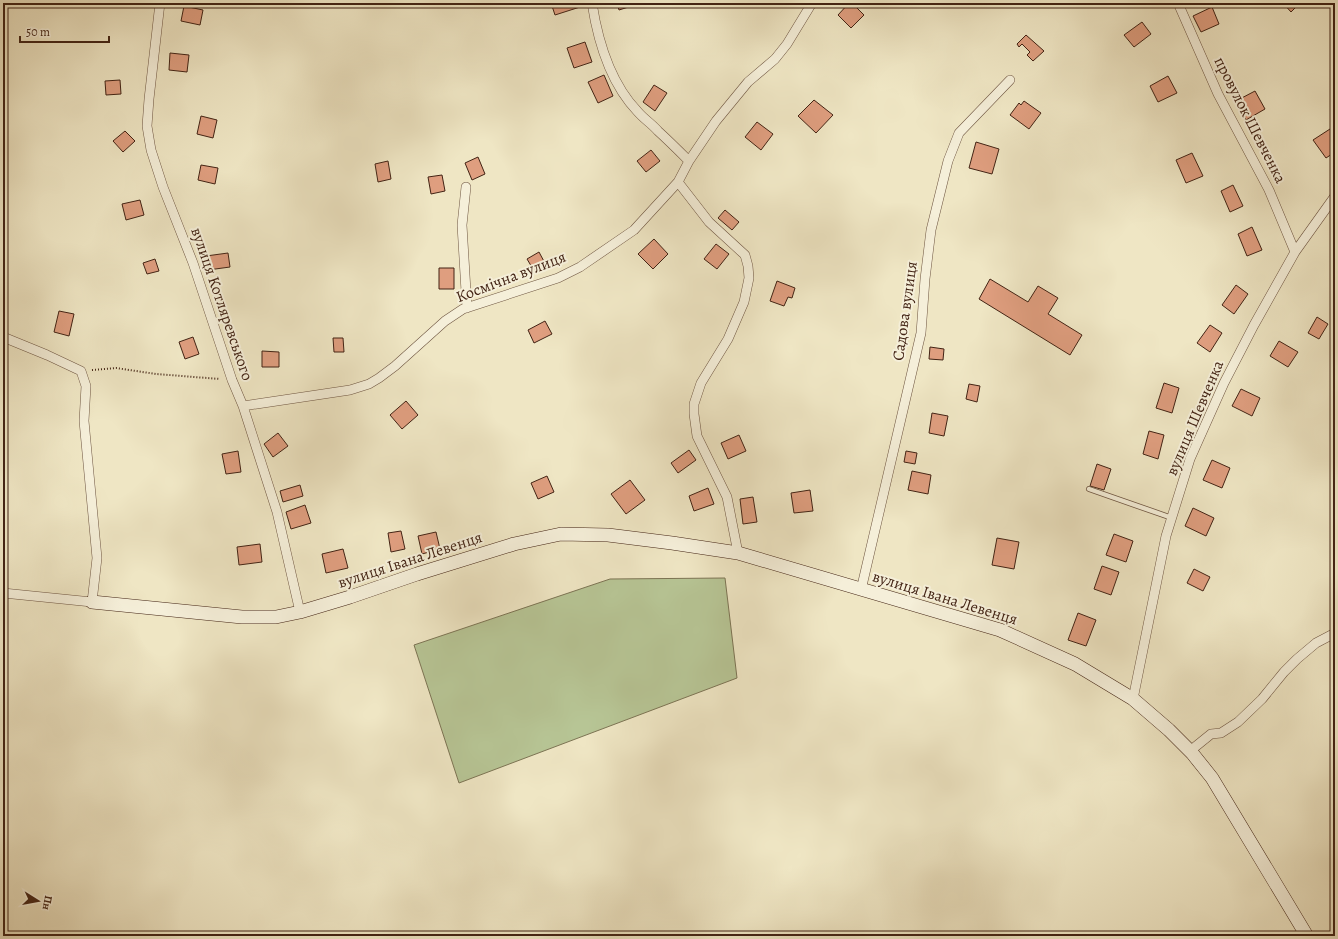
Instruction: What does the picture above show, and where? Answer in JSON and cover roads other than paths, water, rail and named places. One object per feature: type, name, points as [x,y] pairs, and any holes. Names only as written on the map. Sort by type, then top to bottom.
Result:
[{"type":"street","name":"вулиця Котляревського","points":[[160,3],[149,99],[148,126],[151,150],[163,187],[193,263],[232,380],[243,406],[277,512],[300,612]]},
{"type":"street","points":[[592,3],[600,44],[612,75],[637,112],[689,161]]},
{"type":"street","name":"Космічна вулиця","points":[[243,406],[350,390],[369,384],[380,378],[445,321],[463,309],[558,278],[580,267],[634,230],[678,182],[689,161],[716,121],[748,82],[774,59],[787,44],[812,3]]},
{"type":"street","name":"провулок Шевченка","points":[[1178,3],[1218,94],[1269,190],[1295,252]]},
{"type":"street","name":"Садова вулиця","points":[[861,590],[921,333],[925,279],[931,230],[948,161],[959,133],[1010,80]]},
{"type":"street","points":[[678,182],[709,222],[745,255],[748,266],[749,278],[744,302],[728,339],[701,383],[694,404],[694,414],[698,436],[727,497],[738,553]]},
{"type":"street","points":[[466,187],[462,225],[467,308]]},
{"type":"street","name":"вулиця Шевченка","points":[[1133,699],[1166,536],[1190,459],[1222,387],[1254,325],[1295,252],[1335,196]]},
{"type":"street","points":[[3,337],[81,371],[86,386],[84,421],[97,558],[92,602],[3,593]]},
{"type":"street","name":"вулиця Івана Левенця","points":[[92,602],[242,617],[276,617],[300,612],[350,597],[417,574],[514,544],[561,534],[608,536],[672,543],[738,553],[1000,630],[1075,664],[1133,699],[1190,750],[1212,778],[1307,936]]},
{"type":"street","points":[[1190,750],[1212,734],[1221,733],[1238,722],[1262,699],[1284,672],[1298,659],[1316,643],[1335,633]]},
{"type":"lane","points":[[1089,489],[1172,518]]}]
